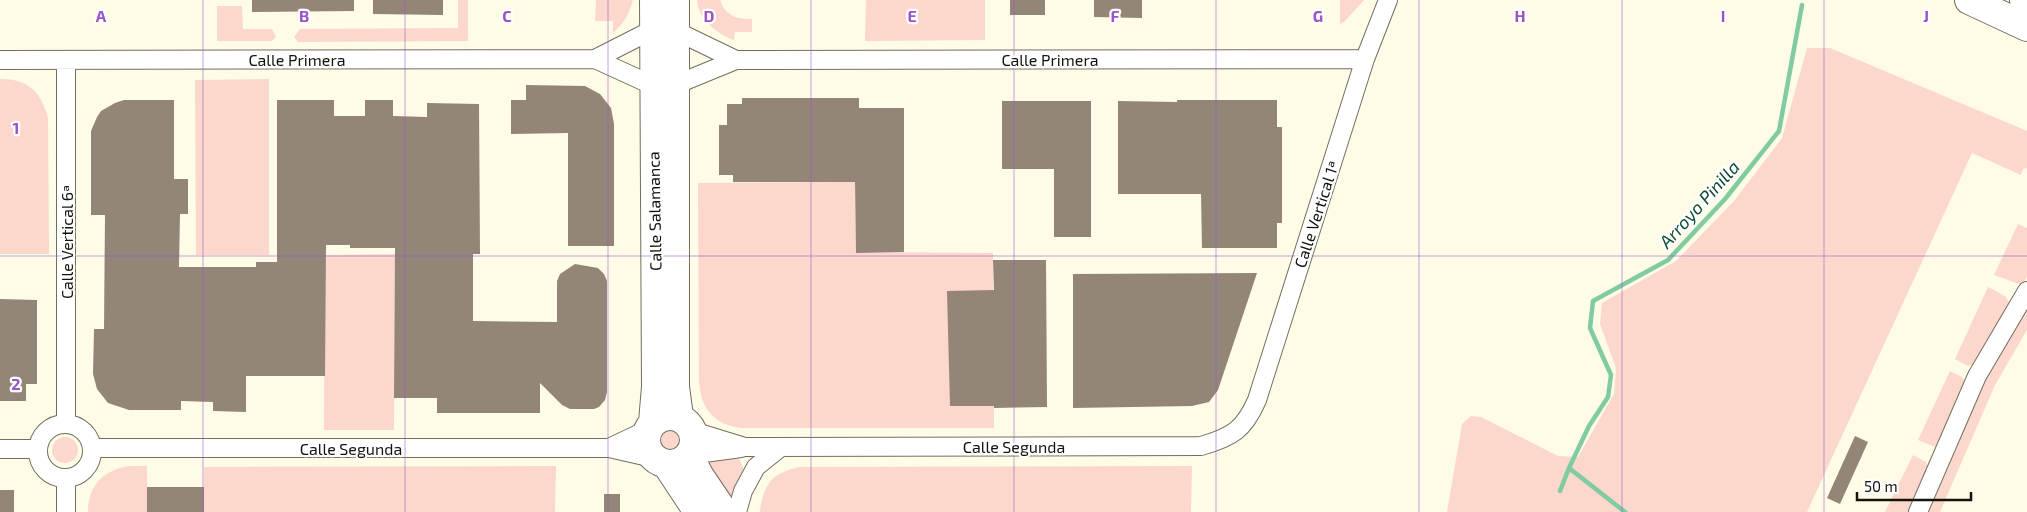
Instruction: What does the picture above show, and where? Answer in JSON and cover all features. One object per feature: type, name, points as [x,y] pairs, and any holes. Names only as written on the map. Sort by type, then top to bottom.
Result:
[{"type":"main road","name":"Calle Salamanca","points":[[654,0],[665,30]]},
{"type":"main road","name":"Calle Salamanca","points":[[676,0],[665,30],[656,387],[646,445],[676,445]]},
{"type":"main road","points":[[1969,0],[2027,27]]},
{"type":"main road","name":"Calle Salamanca","points":[[664,85],[676,445],[698,512]]},
{"type":"main road","points":[[650,426],[665,416],[676,445]]},
{"type":"main road","name":"Calle Salamanca","points":[[676,445],[724,512]]},
{"type":"street","name":"Calle Vertical 1ª","points":[[1242,426],[1257,400],[1365,59],[1388,0]]},
{"type":"street","name":"Calle Primera","points":[[595,59],[665,30],[736,60]]},
{"type":"street","name":"Calle Primera","points":[[0,60],[595,59],[664,85],[736,60],[1365,59]]},
{"type":"street","name":"Calle Vertical 6ª","points":[[66,60],[66,423]]},
{"type":"street","points":[[1918,512],[1977,376],[2027,291]]},
{"type":"street","points":[[66,423],[81,428],[91,441],[93,448],[92,456],[86,469],[80,474],[66,478],[52,474],[46,469],[41,463],[38,449],[47,430],[66,423]]},
{"type":"street","name":"Calle Segunda","points":[[609,448],[650,426]]},
{"type":"street","name":"Calle Segunda","points":[[93,448],[609,448],[676,445],[744,448],[1201,446],[1222,440],[1242,426]]},
{"type":"street","name":"Calle Segunda","points":[[676,445],[744,448]]},
{"type":"street","points":[[737,512],[743,491],[756,467],[780,447]]},
{"type":"street","points":[[0,448],[38,449]]},
{"type":"street","points":[[66,478],[66,512]]},
{"type":"shaded area","points":[[458,0],[468,0],[468,41],[298,42],[294,37],[300,29],[458,28]]},
{"type":"shaded area","points":[[596,0],[633,0],[626,18],[613,33],[613,21],[595,21]]},
{"type":"shaded area","points":[[697,0],[720,0],[732,16],[741,19],[752,19],[752,32],[735,32],[734,40],[721,34],[705,19],[698,7]]},
{"type":"shaded area","points":[[866,0],[985,0],[985,40],[865,41]]},
{"type":"shaded area","points":[[1340,0],[1364,0],[1340,24]]},
{"type":"shaded area","points":[[217,6],[242,6],[243,29],[272,29],[276,37],[272,41],[217,41]]},
{"type":"shaded area","points":[[1807,48],[1830,48],[2027,131],[2027,168],[2023,169],[2021,175],[1972,153],[1807,512],[1447,512],[1462,424],[1471,416],[1481,417],[1558,456],[1578,457],[1614,394],[1616,368],[1600,324],[1602,303],[1676,261],[1734,201],[1782,138]]},
{"type":"shaded area","points":[[0,79],[19,81],[26,84],[42,101],[48,118],[49,254],[0,254]]},
{"type":"shaded area","points":[[269,79],[269,255],[196,255],[195,80]]},
{"type":"shaded area","points":[[855,182],[856,252],[993,253],[994,428],[741,428],[722,423],[705,406],[699,379],[698,183]]},
{"type":"shaded area","points":[[2018,224],[2027,228],[2027,277],[2022,285],[1994,275]]},
{"type":"shaded area","points":[[395,254],[394,430],[324,430],[325,255]]},
{"type":"shaded area","points":[[1988,287],[2005,296],[2010,304],[1975,364],[1968,366],[1955,359]]},
{"type":"shaded area","points":[[2027,304],[2027,330],[1995,385],[1940,512],[1928,512],[1983,380]]},
{"type":"shaded area","points":[[1950,371],[1962,377],[1966,383],[1943,441],[1935,447],[1918,440]]},
{"type":"shaded area","points":[[671,429],[679,432],[682,440],[679,448],[671,451],[663,448],[660,440],[663,432]]},
{"type":"shaded area","points":[[65,437],[74,441],[78,450],[74,459],[65,463],[56,459],[52,450],[56,441]]},
{"type":"shaded area","points":[[1913,455],[1926,462],[1929,468],[1911,512],[1885,512]]},
{"type":"shaded area","points":[[739,458],[745,473],[733,502],[708,464],[714,459]]},
{"type":"shaded area","points":[[129,466],[147,466],[147,512],[88,512],[91,494],[99,480],[112,471]]},
{"type":"shaded area","points":[[556,466],[555,512],[204,512],[204,467]]},
{"type":"shaded area","points":[[1192,466],[1191,512],[760,512],[764,492],[771,481],[782,473],[799,467]]},
{"type":"building","points":[[252,0],[354,0],[354,11],[252,12]]},
{"type":"building","points":[[373,0],[443,0],[443,15],[373,14]]},
{"type":"building","points":[[1010,0],[1045,0],[1045,15],[1010,15]]},
{"type":"building","points":[[1094,0],[1142,0],[1142,18],[1094,17]]},
{"type":"building","points":[[526,85],[585,86],[600,94],[611,108],[614,124],[614,246],[568,246],[568,133],[511,134],[511,100],[526,100]]},
{"type":"building","points":[[742,98],[859,98],[859,108],[904,108],[904,252],[856,253],[855,182],[733,182],[733,175],[719,175],[719,125],[727,125],[727,104],[742,104]]},
{"type":"building","points":[[124,100],[174,100],[174,179],[188,179],[188,214],[180,214],[179,267],[256,267],[256,262],[277,262],[277,100],[334,100],[334,116],[365,116],[365,100],[393,100],[393,116],[427,117],[427,103],[479,104],[480,254],[473,254],[473,321],[557,322],[557,281],[560,274],[575,264],[598,268],[604,274],[607,281],[607,392],[605,400],[599,407],[594,409],[570,409],[562,405],[540,383],[540,413],[437,413],[437,398],[394,398],[395,248],[350,248],[350,245],[326,245],[325,376],[246,376],[246,412],[213,411],[213,402],[181,401],[181,410],[129,410],[108,403],[97,389],[93,374],[94,329],[104,329],[105,215],[91,215],[91,131],[101,111]]},
{"type":"building","points":[[1177,100],[1277,100],[1277,127],[1282,127],[1282,223],[1277,223],[1277,248],[1202,248],[1201,194],[1118,194],[1118,101],[1177,102]]},
{"type":"building","points":[[1002,101],[1091,101],[1091,237],[1054,237],[1054,169],[1002,169]]},
{"type":"building","points":[[993,260],[1046,260],[1047,407],[994,408],[994,406],[950,406],[947,291],[994,290]]},
{"type":"building","points":[[1257,273],[1218,390],[1209,402],[1192,406],[1073,408],[1073,274]]},
{"type":"building","points":[[0,299],[37,300],[37,384],[26,384],[26,401],[0,401]]},
{"type":"building","points":[[1855,436],[1868,442],[1840,504],[1827,498]]},
{"type":"building","points":[[147,487],[204,487],[204,512],[147,512]]},
{"type":"building","points":[[0,490],[14,490],[14,512],[0,512]]},
{"type":"building","points":[[604,494],[620,494],[620,512],[604,512]]},
{"type":"waterway","name":"Arroyo Pinilla","points":[[1560,491],[1589,426],[1608,397],[1611,375],[1590,328],[1593,301],[1668,260],[1725,199],[1779,131],[1802,5]]},
{"type":"waterway","points":[[1569,468],[1625,512]]}]
